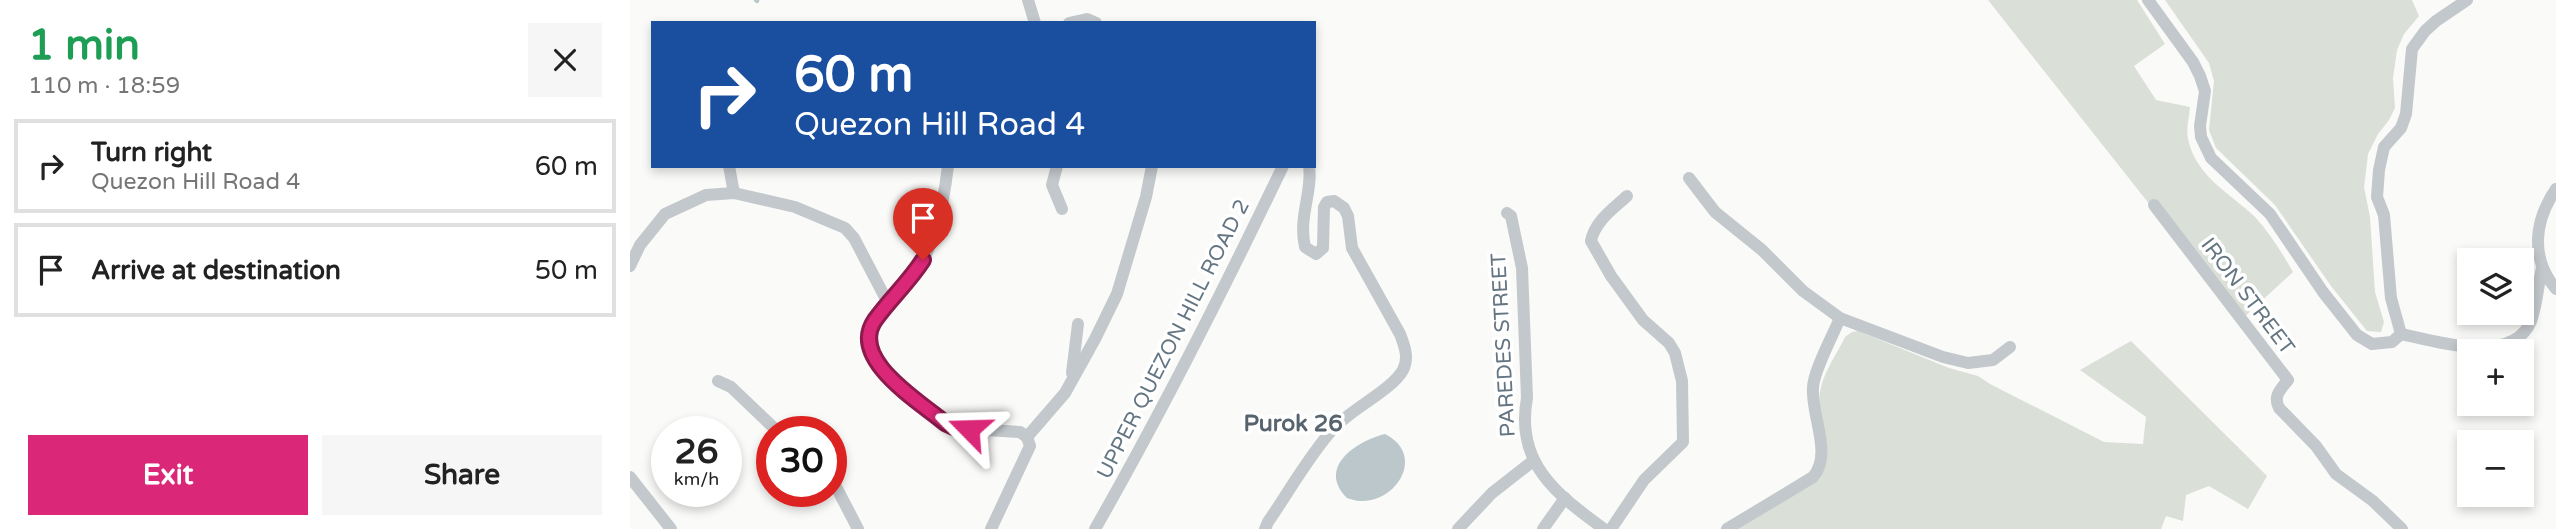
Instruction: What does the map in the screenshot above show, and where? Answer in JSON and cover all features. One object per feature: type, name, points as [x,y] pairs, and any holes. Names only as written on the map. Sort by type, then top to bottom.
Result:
[{"type":"street","points":[[1028,0],[1034,21]]},
{"type":"street","points":[[2148,0],[2200,76],[2205,91],[2201,137],[2211,158],[2270,214],[2323,292],[2357,335],[2372,344],[2392,342],[2402,334]]},
{"type":"street","points":[[2402,334],[2390,298],[2384,215],[2377,197],[2379,170],[2384,147],[2401,128],[2406,114],[2412,49],[2425,31],[2467,0]]},
{"type":"street","points":[[729,168],[734,192]]},
{"type":"street","points":[[948,168],[939,220],[923,260],[910,281],[875,321],[868,334],[869,349],[885,372],[945,423],[956,428],[1020,432],[1027,437],[1030,446],[1027,454],[991,529]]},
{"type":"street","points":[[1056,168],[1052,185],[1062,209]]},
{"type":"street","points":[[1027,437],[1070,384],[1117,294],[1146,197],[1152,168]]},
{"type":"street","name":"UPPER QUEZON HILL ROAD 2","points":[[1095,529],[1159,416],[1282,168]]},
{"type":"street","points":[[1265,529],[1331,431],[1349,413],[1388,386],[1401,374],[1406,362],[1406,349],[1400,334],[1352,248],[1348,216],[1339,203],[1327,202],[1324,207],[1323,248],[1316,254],[1305,247],[1303,209],[1309,168]]},
{"type":"street","points":[[1689,178],[1715,212],[1762,250],[1803,290],[1840,318],[1968,363],[1993,360],[2010,347]]},
{"type":"street","points":[[2402,334],[2459,346],[2487,348],[2519,337],[2531,323],[2542,268],[2537,231],[2547,203],[2556,189]]},
{"type":"street","points":[[630,266],[640,245],[665,214],[706,195],[734,192],[795,207],[845,228],[854,238],[889,305]]},
{"type":"street","points":[[1611,529],[1644,480],[1683,442],[1684,430],[1682,381],[1675,353],[1669,343],[1643,320],[1611,276],[1591,241],[1598,223],[1627,196]]},
{"type":"street","name":"IRON STREET","points":[[2154,205],[2288,380],[2277,394],[2279,408],[2316,446],[2336,474],[2372,501],[2402,529]]},
{"type":"street","name":"PAREDES STREET","points":[[1507,214],[1511,216],[1522,268],[1526,442],[1533,461],[1565,498],[1604,529]]},
{"type":"street","points":[[2542,268],[2556,289]]},
{"type":"street","points":[[1727,529],[1812,477],[1819,469],[1822,459],[1812,400],[1813,384],[1840,318]]},
{"type":"street","points":[[1070,384],[1078,324]]},
{"type":"street","points":[[718,381],[731,387],[761,416]]},
{"type":"street","points":[[1458,529],[1492,493],[1533,461]]},
{"type":"street","points":[[630,477],[671,529]]},
{"type":"street","points":[[1543,529],[1565,498]]},
{"type":"street","points":[[847,507],[858,529]]},
{"type":"shaded area","points":[[1988,0],[2137,0],[2165,44],[2134,66],[2156,100],[2190,107],[2187,135],[2198,164],[2215,183],[2255,217],[2276,243],[2293,272],[2241,320]]},
{"type":"shaded area","points":[[2165,0],[2412,0],[2419,16],[2404,34],[2397,50],[2393,78],[2395,108],[2368,154],[2364,187],[2370,217],[2375,292],[2384,322],[2381,332],[2367,331],[2331,286],[2275,205],[2216,148],[2209,130],[2214,81],[2209,63]]},
{"type":"shaded area","points":[[1858,331],[1949,368],[1978,376],[2104,442],[2143,444],[2146,417],[2080,370],[2131,341],[2267,476],[2248,509],[2209,486],[2186,495],[2183,521],[2166,516],[2161,529],[1739,529],[1819,479],[1826,456],[1819,399],[1821,387],[1845,337]]},
{"type":"shaded area","points":[[1385,434],[1398,444],[1404,456],[1404,469],[1399,481],[1390,491],[1377,498],[1363,501],[1347,498],[1339,487],[1336,476],[1338,466],[1352,449]]},
{"type":"district","name":"Purok 26","points":[[1293,423]]},
{"type":"route","points":[[923,260],[910,281],[875,321],[868,334],[869,349],[885,372],[945,423],[956,428],[969,429]]}]
